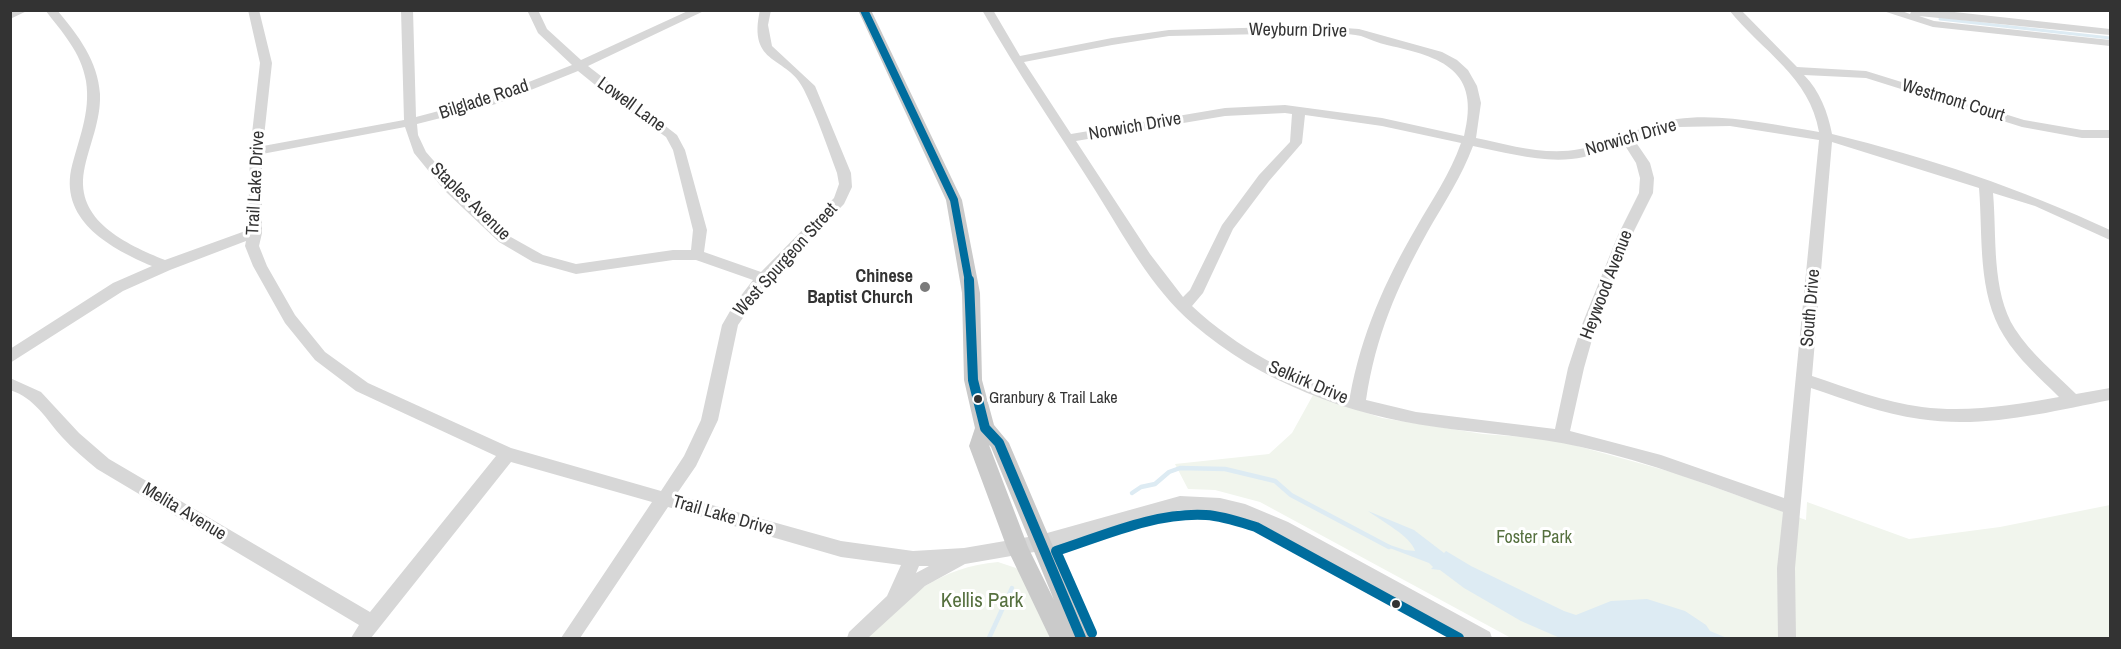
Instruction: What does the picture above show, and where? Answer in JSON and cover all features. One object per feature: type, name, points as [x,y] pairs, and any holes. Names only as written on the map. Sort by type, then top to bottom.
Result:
[{"type":"main road","points":[[864,10],[954,200],[971,293],[973,380],[985,428],[999,443],[1081,639]]},
{"type":"main road","points":[[985,428],[979,446],[1018,548],[1061,639]]},
{"type":"street","points":[[10,16],[24,10]]},
{"type":"street","points":[[50,10],[86,59],[92,80],[93,119],[76,174],[76,192],[82,212],[105,236],[165,266]]},
{"type":"street","name":"Trail Lake Drive","points":[[253,10],[266,63],[256,151],[255,233],[252,246],[260,266],[290,319],[320,356],[362,387],[507,454],[841,549],[913,559],[964,556],[1018,548],[1168,505],[1203,503],[1230,507],[1272,522],[1483,639]]},
{"type":"street","name":"Staples Avenue","points":[[407,10],[409,121],[412,135],[420,153],[450,188],[504,239],[538,259],[576,269],[662,257],[697,255],[765,279]]},
{"type":"street","name":"Lowell Lane","points":[[532,10],[542,31],[580,66],[619,98],[671,135],[680,150],[700,230],[697,255]]},
{"type":"street","points":[[667,10],[680,20]]},
{"type":"street","name":"Bilglade Road","points":[[256,151],[409,121],[493,100],[580,66],[701,10]]},
{"type":"street","name":"West Spurgeon Street","points":[[570,639],[690,461],[707,426],[714,404],[725,342],[731,323],[742,305],[765,279],[839,201],[846,182],[809,86],[774,56],[764,42],[762,25],[766,10]]},
{"type":"street","name":"Selkirk Drive","points":[[987,10],[1017,60],[1157,274],[1183,306],[1215,333],[1250,357],[1288,377],[1357,404],[1416,418],[1561,436],[1643,456],[1792,508]]},
{"type":"street","name":"South Drive","points":[[1734,10],[1807,84],[1822,114],[1826,137],[1784,586],[1787,639]]},
{"type":"street","points":[[1886,10],[1903,15],[2110,43]]},
{"type":"street","points":[[1930,18],[2110,32]]},
{"type":"street","name":"Weyburn Drive","points":[[1017,60],[1109,42],[1169,33],[1214,30],[1357,32],[1429,51],[1459,66],[1467,75],[1473,88],[1475,112],[1468,141],[1457,168],[1414,243],[1372,336],[1357,404]]},
{"type":"street","name":"Westmont Court","points":[[1795,71],[1846,71],[1875,77],[2034,125],[2091,135],[2110,134]]},
{"type":"street","name":"Norwich Drive","points":[[1068,138],[1225,112],[1256,109],[1299,110],[1382,122],[1527,153],[1562,155],[1582,153],[1677,123],[1751,124],[1826,137],[1885,152],[2040,203],[2110,235]]},
{"type":"street","points":[[1183,306],[1196,293],[1227,228],[1264,178],[1296,143],[1299,110]]},
{"type":"street","name":"Heywood Avenue","points":[[1561,436],[1576,368],[1590,322],[1612,264],[1646,193],[1646,171],[1639,153],[1628,140]]},
{"type":"street","points":[[1986,186],[1994,292],[2001,317],[2009,333],[2072,400]]},
{"type":"street","points":[[10,357],[98,298],[165,266],[255,233]]},
{"type":"street","points":[[1804,380],[1892,407],[1937,415],[2003,414],[2110,394]]},
{"type":"street","name":"Melita Avenue","points":[[10,384],[28,389],[44,402],[65,430],[103,464],[372,623]]},
{"type":"street","points":[[360,639],[507,454]]},
{"type":"street","points":[[856,639],[919,580],[964,556]]},
{"type":"street","points":[[894,602],[913,559]]},
{"type":"green space","name":"Foster Park","points":[[1313,395],[1382,418],[1483,434],[1552,439],[1675,473],[1806,520],[1807,502],[1909,539],[2000,527],[2110,505],[2110,638],[1511,638],[1260,502],[1215,490],[1188,489],[1175,464],[1269,454],[1292,433]]},
{"type":"green space","name":"Kellis Park","points":[[998,562],[1016,568],[1024,575],[1054,638],[866,638],[894,610],[924,586],[959,570]]},
{"type":"shaded area","points":[[1368,511],[1414,530],[1444,553],[1446,551],[1471,566],[1564,611],[1576,615],[1611,601],[1647,599],[1685,611],[1706,625],[1710,631],[1727,638],[1560,638],[1521,621],[1464,588],[1440,570],[1431,569],[1433,567],[1429,563],[1387,547],[1387,544],[1415,551],[1408,540]]},
{"type":"waterway","points":[[1940,19],[2110,38]]},
{"type":"waterway","points":[[1132,493],[1141,487],[1155,484],[1169,472],[1180,468],[1225,469],[1275,481],[1291,495],[1389,547]]},
{"type":"waterway","points":[[989,638],[1012,588]]},
{"type":"transit line","points":[[864,10],[954,200],[971,293],[973,380],[985,428],[999,443],[1081,638]]},
{"type":"transit line","points":[[1092,633],[1056,551],[1146,523],[1183,516],[1208,515],[1256,527],[1459,638]]},
{"type":"place","name":"Chinese Baptist Church","points":[[925,287]]},
{"type":"place","name":"Granbury & Trail Lake","points":[[978,399]]}]
